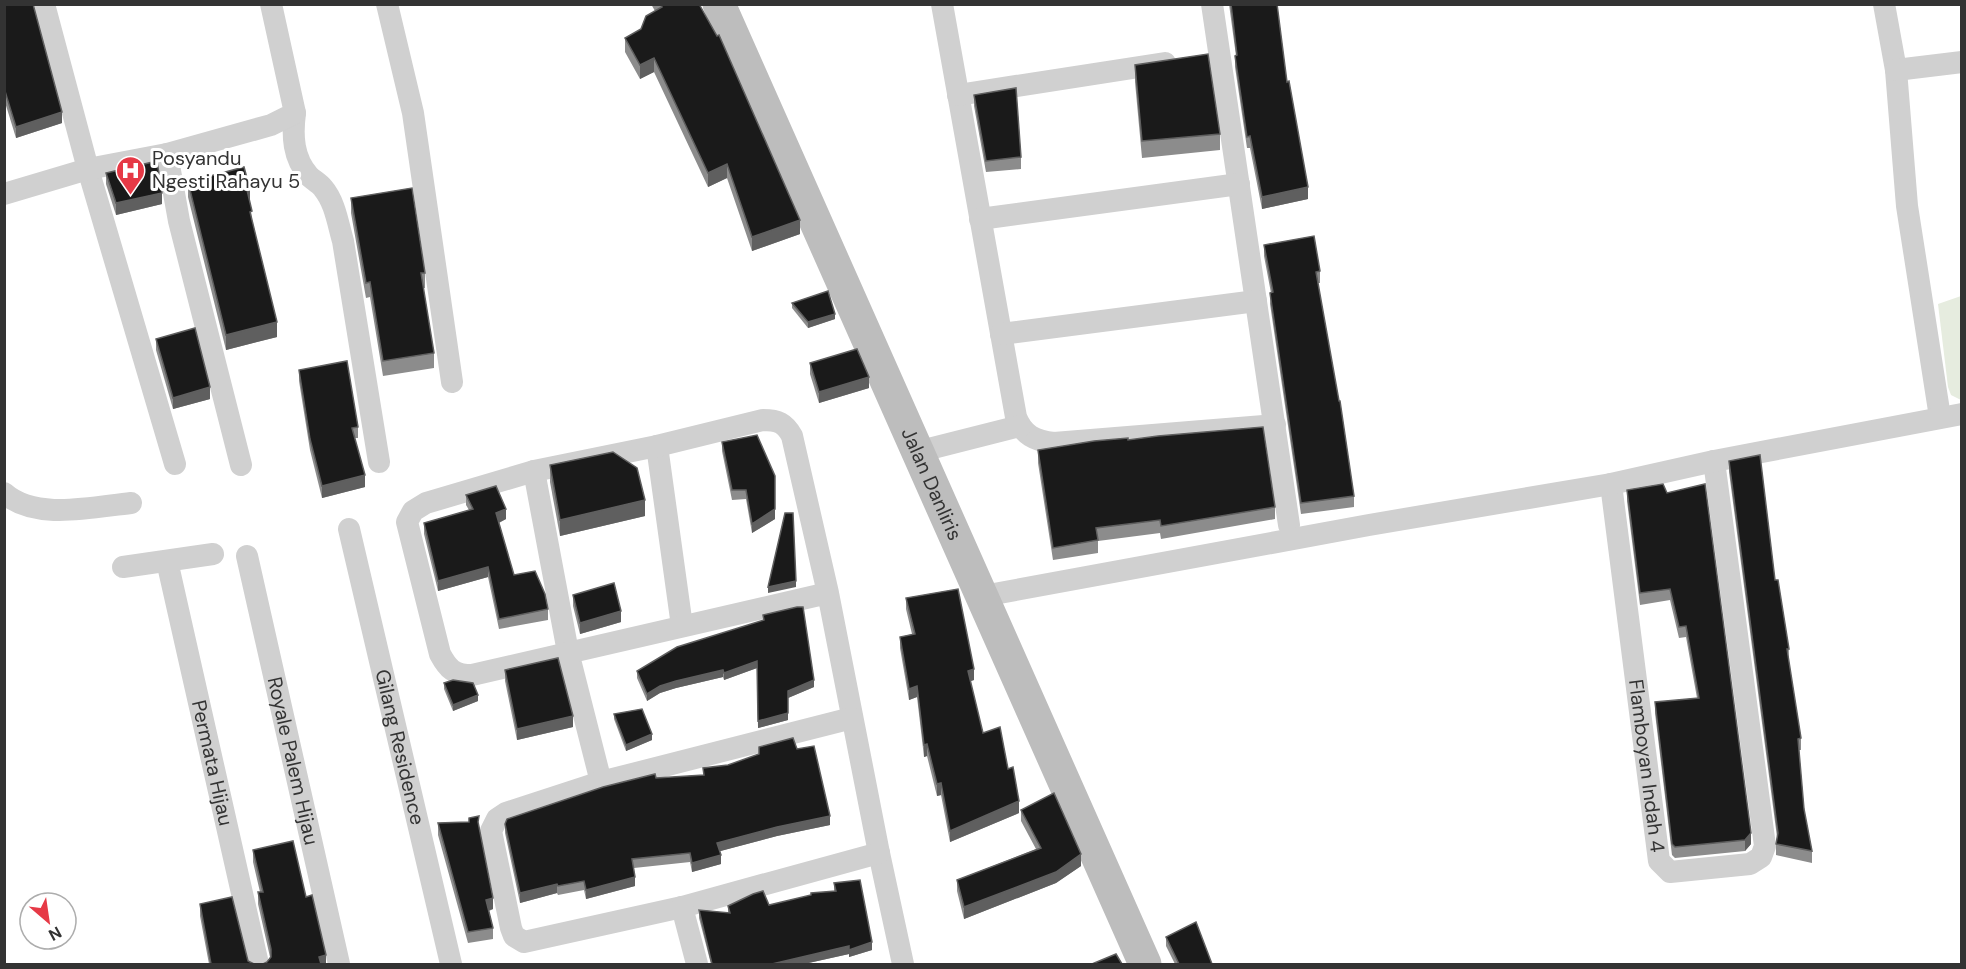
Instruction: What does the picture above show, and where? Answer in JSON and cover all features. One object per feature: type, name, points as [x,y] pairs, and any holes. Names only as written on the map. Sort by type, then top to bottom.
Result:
[{"type":"street","points":[[44,4],[88,169],[175,464]]},
{"type":"street","points":[[270,4],[295,113],[293,133],[295,150],[308,175],[324,188],[335,211],[343,241],[379,462]]},
{"type":"street","points":[[387,4],[413,113],[452,382]]},
{"type":"street","name":"Jalan Danliris","points":[[719,4],[1145,964]]},
{"type":"street","points":[[942,4],[1016,417],[1024,432],[1040,442],[1054,443],[1275,425]]},
{"type":"street","points":[[1212,4],[1289,525]]},
{"type":"street","points":[[983,596],[1369,525],[1611,484],[1714,461],[1951,415],[1907,206],[1896,70],[1884,4]]},
{"type":"street","points":[[958,95],[1220,55]]},
{"type":"street","points":[[1896,70],[1962,62]]},
{"type":"street","points":[[4,194],[88,169],[167,154],[271,125],[295,113]]},
{"type":"street","points":[[167,154],[179,221],[241,465]]},
{"type":"street","points":[[980,219],[1239,183]]},
{"type":"street","points":[[1001,334],[1256,301]]},
{"type":"street","points":[[828,593],[472,675],[462,675],[446,666],[440,654],[407,522],[413,511],[426,502],[534,471],[657,446],[764,420],[781,422],[792,436],[828,593],[903,964]]},
{"type":"street","points":[[917,452],[1020,426]]},
{"type":"street","points":[[657,446],[682,626]]},
{"type":"street","name":"Flamboyan Indah 4","points":[[1611,484],[1659,861],[1670,872],[1750,864],[1761,857],[1765,846],[1714,461]]},
{"type":"street","points":[[534,471],[568,652],[601,782]]},
{"type":"street","points":[[4,493],[21,505],[45,510],[131,503]]},
{"type":"street","name":"Gilang Residence","points":[[349,529],[451,964]]},
{"type":"street","points":[[123,567],[213,554]]},
{"type":"street","name":"Royale Palem Hijau","points":[[247,556],[339,964]]},
{"type":"street","name":"Permata Hijau","points":[[167,561],[258,964]]},
{"type":"street","points":[[852,718],[601,782],[506,813],[493,824],[492,831],[511,928],[514,936],[524,942],[682,907],[879,854]]},
{"type":"street","points":[[682,907],[697,964]]},
{"type":"shaded area","points":[[1962,296],[1961,400],[1951,395],[1948,387],[1938,304]]},
{"type":"building","points":[[4,4],[33,4],[62,112],[16,127],[4,88]]},
{"type":"building","points":[[660,4],[699,4],[717,36],[719,35],[800,220],[752,237],[727,164],[708,173],[654,58],[640,65],[625,38],[641,29],[646,16],[662,7]]},
{"type":"building","points":[[1231,4],[1277,4],[1287,82],[1289,81],[1308,187],[1262,197],[1250,136],[1247,137],[1235,56],[1237,55]]},
{"type":"building","points":[[1208,54],[1220,134],[1142,141],[1135,65]]},
{"type":"building","points":[[1016,88],[1021,157],[986,161],[974,95]]},
{"type":"building","points":[[157,161],[162,193],[116,203],[106,173]]},
{"type":"building","points":[[244,167],[250,189],[247,190],[252,211],[250,212],[277,322],[226,335],[188,182]]},
{"type":"building","points":[[412,188],[425,273],[421,273],[434,353],[383,361],[370,282],[366,283],[351,198]]},
{"type":"building","points":[[1314,236],[1320,271],[1316,272],[1340,401],[1354,496],[1301,503],[1270,293],[1273,292],[1264,245]]},
{"type":"building","points":[[828,291],[835,314],[808,322],[792,303]]},
{"type":"building","points":[[195,328],[210,387],[173,398],[156,339]]},
{"type":"building","points":[[857,349],[869,377],[819,392],[810,363]]},
{"type":"building","points":[[347,361],[358,427],[352,428],[365,475],[322,486],[310,439],[299,370]]},
{"type":"building","points":[[1263,427],[1275,507],[1161,526],[1160,520],[1096,528],[1098,540],[1053,548],[1038,450],[1094,441],[1128,438],[1128,440]]},
{"type":"building","points":[[757,435],[775,476],[775,509],[752,524],[746,490],[732,490],[722,442]]},
{"type":"building","points":[[613,452],[637,468],[645,500],[560,520],[550,465]]},
{"type":"building","points":[[1760,455],[1775,580],[1778,580],[1801,738],[1798,739],[1804,809],[1812,851],[1776,844],[1778,833],[1729,461]]},
{"type":"building","points":[[1663,484],[1667,493],[1705,484],[1751,833],[1745,840],[1675,847],[1672,844],[1655,702],[1699,698],[1686,626],[1679,627],[1670,589],[1640,593],[1627,490]]},
{"type":"building","points":[[496,486],[506,509],[496,513],[514,575],[535,571],[545,594],[548,609],[499,619],[488,567],[438,581],[424,523],[473,509],[466,495]]},
{"type":"building","points":[[785,513],[793,513],[796,581],[768,587]]},
{"type":"building","points":[[614,583],[621,611],[580,623],[573,595]]},
{"type":"building","points":[[958,589],[974,669],[968,671],[983,733],[1000,727],[1008,769],[1013,767],[1019,801],[950,831],[941,783],[937,784],[927,744],[924,745],[917,686],[909,689],[900,637],[915,634],[906,598]]},
{"type":"building","points":[[803,607],[814,680],[788,691],[788,713],[758,721],[757,661],[724,673],[723,670],[676,681],[660,686],[647,694],[637,671],[677,647],[764,620],[763,615]]},
{"type":"building","points":[[558,658],[573,716],[517,729],[505,670]]},
{"type":"building","points":[[453,680],[473,683],[478,695],[453,705],[444,683]]},
{"type":"building","points":[[642,709],[652,734],[626,745],[614,714]]},
{"type":"building","points":[[793,738],[797,749],[814,746],[830,816],[717,843],[721,855],[692,863],[690,853],[632,859],[635,877],[586,890],[584,881],[558,886],[557,884],[520,893],[505,824],[507,819],[603,787],[655,774],[656,778],[704,775],[703,768],[728,765],[759,754],[759,747]]},
{"type":"building","points":[[1054,793],[1081,854],[1056,872],[964,907],[957,880],[1041,848],[1021,810]]},
{"type":"building","points":[[479,816],[478,822],[493,898],[486,900],[493,928],[468,932],[438,823],[469,822],[469,818]]},
{"type":"building","points":[[293,841],[306,897],[312,895],[326,955],[319,957],[321,964],[263,964],[271,957],[271,949],[258,892],[263,892],[253,850]]},
{"type":"building","points":[[860,880],[872,942],[849,950],[849,946],[772,964],[712,964],[699,910],[730,913],[728,906],[763,891],[769,905],[811,895],[811,893],[836,891],[834,883]]},
{"type":"building","points":[[232,897],[248,961],[254,964],[211,964],[200,904]]},
{"type":"building","points":[[1196,922],[1212,964],[1179,964],[1166,937]]},
{"type":"building","points":[[1116,954],[1122,964],[1092,964]]},
{"type":"place","name":"Posyandu Ngesti Rahayu 5","points":[[131,196]]}]
